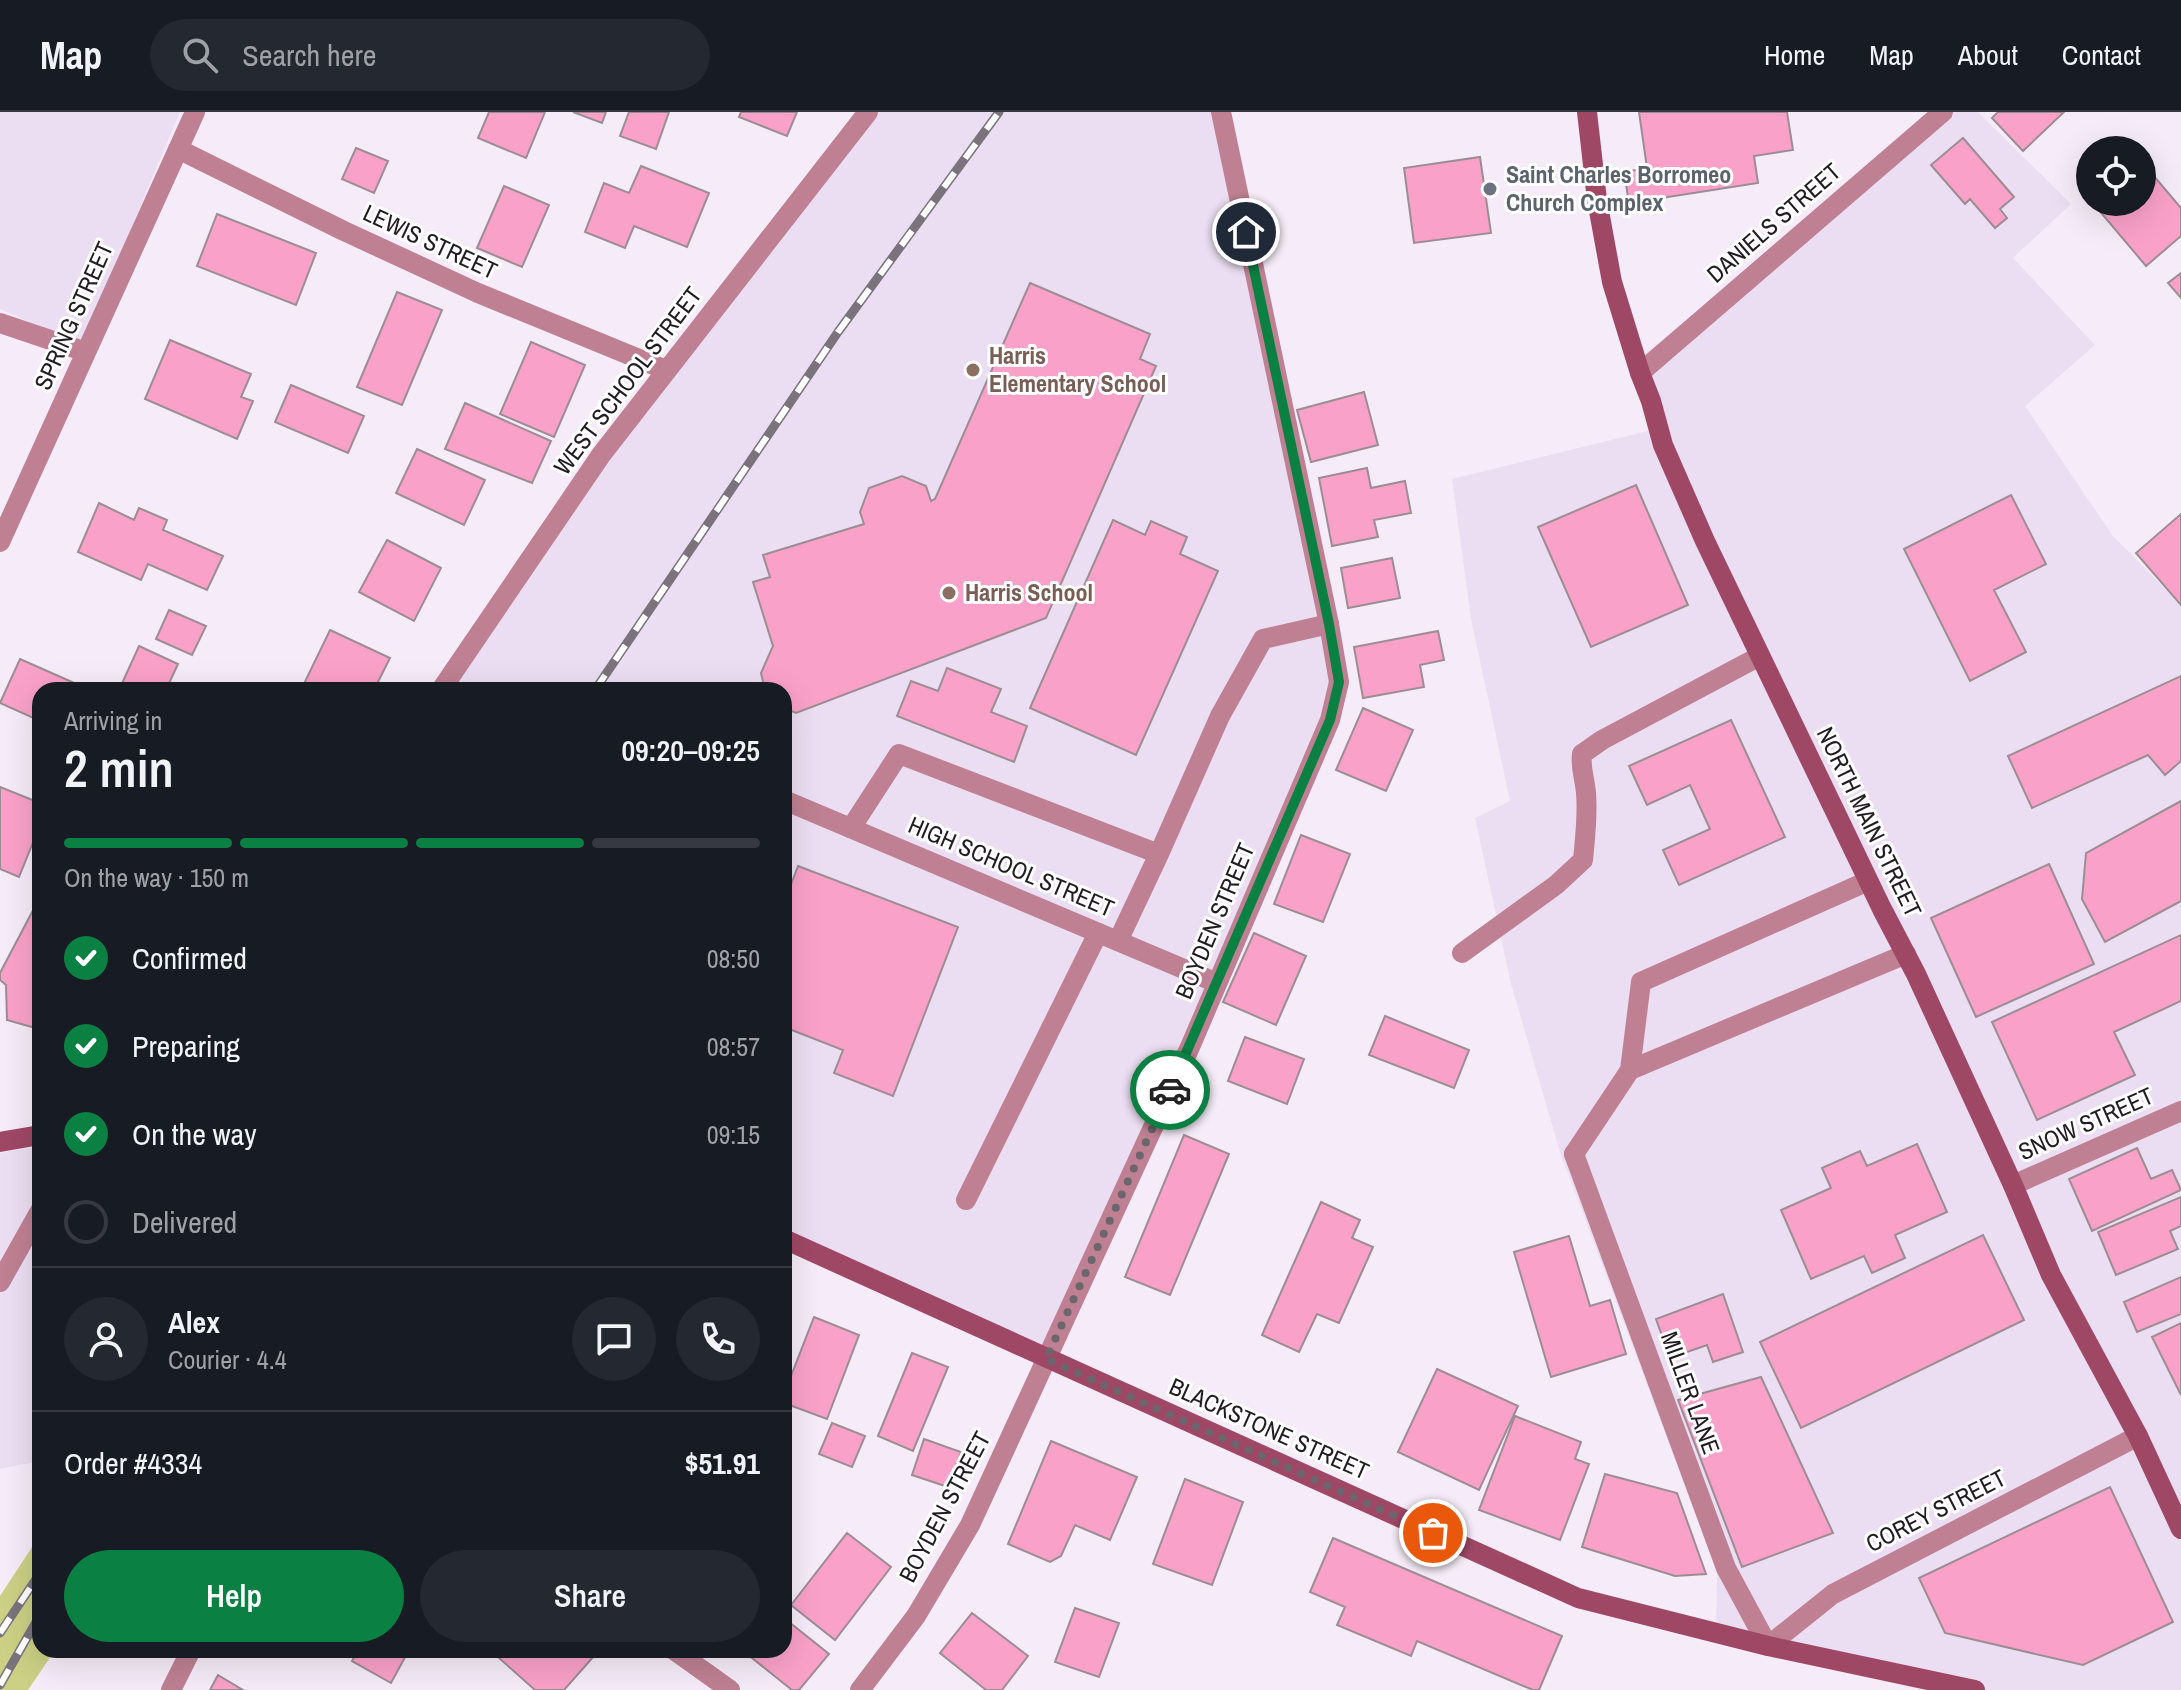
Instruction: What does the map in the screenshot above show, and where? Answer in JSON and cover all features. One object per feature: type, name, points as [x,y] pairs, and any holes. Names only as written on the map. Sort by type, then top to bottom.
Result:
[{"type":"street","name":"SPRING STREET","points":[[0,542],[195,112]]},
{"type":"street","name":"WEST SCHOOL STREET","points":[[446,682],[601,455],[868,112]]},
{"type":"street","name":"BOYDEN STREET","points":[[860,1690],[916,1616],[970,1525],[1184,1061],[1330,720],[1339,682],[1221,112]]},
{"type":"street","name":"NORTH MAIN STREET","points":[[1587,112],[1597,200],[1612,282],[1663,445],[1705,541],[1906,954],[2013,1185],[2051,1275],[2174,1497],[2181,1529]]},
{"type":"street","name":"DANIELS STREET","points":[[1640,373],[1943,112]]},
{"type":"street","name":"LEWIS STREET","points":[[178,149],[478,293],[666,370]]},
{"type":"street","points":[[0,323],[86,352]]},
{"type":"street","points":[[1118,941],[1220,716],[1263,639],[1329,624]]},
{"type":"street","points":[[1462,953],[1556,885],[1583,860],[1587,823],[1586,789],[1580,765],[1582,754],[1602,740],[1760,656]]},
{"type":"street","points":[[851,828],[899,754],[1159,854]]},
{"type":"street","name":"HIGH SCHOOL STREET","points":[[792,803],[1217,983]]},
{"type":"street","points":[[1868,881],[1641,982],[1630,1070],[1906,954]]},
{"type":"street","points":[[966,1200],[1098,933]]},
{"type":"street","name":"MILLER LANE","points":[[1630,1070],[1574,1154],[1726,1568],[1768,1646]]},
{"type":"street","name":"SNOW STREET","points":[[2013,1185],[2181,1111]]},
{"type":"street","points":[[0,1142],[32,1136]]},
{"type":"street","points":[[0,1282],[32,1225]]},
{"type":"street","name":"BLACKSTONE STREET","points":[[792,1243],[1578,1598],[1768,1646],[1969,1689]]},
{"type":"street","name":"COREY STREET","points":[[1768,1646],[1833,1594],[2138,1436]]},
{"type":"street","points":[[171,1690],[187,1658]]},
{"type":"street","points":[[685,1658],[730,1690]]},
{"type":"shaded area","points":[[0,112],[180,112],[82,345],[0,309]]},
{"type":"shaded area","name":"Harris Elementary School","points":[[862,112],[1224,112],[1332,676],[1326,704],[1205,1001],[1042,1360],[792,1251],[792,682],[443,682]]},
{"type":"shaded area","points":[[1938,112],[1978,112],[2071,204],[2013,258],[2095,345],[2025,406],[2113,536],[2181,605],[2181,1690],[1938,1690],[1716,1630],[1717,1572],[1560,1152],[1511,984],[1475,818],[1510,801],[1471,619],[1452,479],[1664,427],[1641,357]]},
{"type":"shaded area","points":[[32,1147],[32,1463],[0,1469],[0,1153]]},
{"type":"green space","points":[[32,1547],[32,1658],[50,1658],[28,1690],[0,1690],[0,1596]]},
{"type":"building","points":[[489,112],[545,112],[526,158],[478,138]]},
{"type":"building","points":[[573,112],[606,112],[602,123]]},
{"type":"building","points":[[629,112],[669,112],[656,149],[620,136]]},
{"type":"building","points":[[741,112],[797,112],[787,136],[739,117]]},
{"type":"building","points":[[1639,112],[1787,112],[1793,150],[1754,156],[1758,183],[1629,203],[1624,172],[1647,168]]},
{"type":"building","points":[[1998,112],[2064,112],[2023,151],[1992,118]]},
{"type":"building","points":[[1963,138],[2014,197],[2000,209],[2007,218],[1995,228],[1970,199],[1965,204],[1931,165]]},
{"type":"building","points":[[356,148],[388,161],[374,193],[342,179]]},
{"type":"building","points":[[1480,157],[1491,233],[1414,243],[1404,168]]},
{"type":"building","points":[[641,166],[709,193],[687,247],[634,226],[625,248],[585,232],[604,183],[629,193]]},
{"type":"building","points":[[2156,179],[2181,208],[2181,236],[2146,266],[2104,216],[2156,216]]},
{"type":"building","points":[[504,186],[549,205],[522,267],[477,248]]},
{"type":"building","points":[[217,214],[316,253],[296,305],[197,266]]},
{"type":"building","points":[[2181,273],[2181,298],[2168,283]]},
{"type":"building","name":"Harris Elementary School","points":[[1030,283],[1150,334],[1140,359],[1156,366],[1046,618],[796,713],[792,711],[792,682],[763,682],[761,673],[773,646],[753,582],[770,577],[763,555],[864,524],[860,512],[869,488],[902,476],[926,486],[931,501],[935,499]]},
{"type":"building","points":[[397,292],[442,310],[402,405],[357,387]]},
{"type":"building","points":[[170,340],[251,374],[241,397],[253,401],[237,439],[145,399]]},
{"type":"building","points":[[531,342],[585,365],[554,437],[500,414]]},
{"type":"building","points":[[291,385],[364,416],[348,453],[275,422]]},
{"type":"building","points":[[1364,392],[1378,445],[1311,462],[1297,410]]},
{"type":"building","points":[[465,403],[551,441],[532,483],[445,449]]},
{"type":"building","points":[[417,449],[485,480],[464,525],[396,493]]},
{"type":"building","points":[[1367,468],[1371,488],[1405,481],[1411,513],[1374,520],[1378,537],[1332,546],[1319,478]]},
{"type":"building","points":[[1636,485],[1688,605],[1591,647],[1538,527]]},
{"type":"building","points":[[2011,495],[2046,564],[1994,590],[2026,652],[1970,681],[1904,549]]},
{"type":"building","points":[[99,503],[134,520],[139,508],[167,520],[163,530],[223,556],[207,590],[148,564],[141,580],[78,552]]},
{"type":"building","points":[[2181,514],[2181,605],[2136,553]]},
{"type":"building","points":[[1113,520],[1145,535],[1151,521],[1187,537],[1180,554],[1218,571],[1136,755],[1030,708]]},
{"type":"building","points":[[387,540],[441,568],[414,621],[359,592]]},
{"type":"building","points":[[1392,558],[1400,598],[1348,608],[1341,568]]},
{"type":"building","points":[[169,610],[206,626],[192,655],[156,639]]},
{"type":"building","points":[[330,630],[390,658],[378,682],[305,682]]},
{"type":"building","points":[[1438,631],[1444,660],[1420,665],[1424,687],[1363,698],[1354,647]]},
{"type":"building","points":[[139,646],[178,664],[170,682],[123,682]]},
{"type":"building","points":[[20,659],[72,682],[32,682],[32,717],[0,703]]},
{"type":"building","points":[[947,668],[1001,689],[991,712],[1027,726],[1014,762],[897,716],[911,681],[938,691]]},
{"type":"building","points":[[2181,676],[2181,761],[2165,775],[2148,755],[2032,808],[2008,756]]},
{"type":"building","points":[[1363,708],[1413,730],[1386,791],[1336,770]]},
{"type":"building","points":[[1731,720],[1785,837],[1679,885],[1663,850],[1710,829],[1690,785],[1647,805],[1629,766]]},
{"type":"building","points":[[0,787],[32,800],[32,845],[19,877],[0,869]]},
{"type":"building","points":[[2181,801],[2181,901],[2105,942],[2082,899],[2086,853]]},
{"type":"building","points":[[1301,835],[1350,854],[1323,922],[1274,904]]},
{"type":"building","points":[[2049,864],[2094,964],[1976,1017],[1931,918]]},
{"type":"building","points":[[798,866],[958,927],[893,1096],[834,1073],[843,1050],[792,1030],[792,882]]},
{"type":"building","points":[[32,912],[32,1027],[7,1020],[6,985],[0,980],[0,973]]},
{"type":"building","points":[[1254,933],[1306,956],[1276,1025],[1223,1002]]},
{"type":"building","points":[[2181,935],[2181,1001],[2114,1032],[2135,1075],[2037,1120],[1992,1022]]},
{"type":"building","points":[[1385,1016],[1469,1050],[1454,1088],[1369,1055]]},
{"type":"building","points":[[1245,1037],[1304,1059],[1287,1104],[1228,1081]]},
{"type":"building","points":[[1184,1135],[1229,1154],[1170,1295],[1125,1277]]},
{"type":"building","points":[[1917,1144],[1947,1212],[1895,1235],[1905,1258],[1872,1273],[1864,1256],[1811,1279],[1781,1210],[1831,1188],[1822,1168],[1860,1151],[1867,1166]]},
{"type":"building","points":[[2137,1148],[2151,1179],[2172,1170],[2181,1190],[2092,1231],[2069,1179]]},
{"type":"building","points":[[2181,1197],[2181,1226],[2170,1231],[2178,1249],[2116,1275],[2098,1232]]},
{"type":"building","points":[[1321,1202],[1360,1220],[1352,1238],[1373,1247],[1339,1323],[1317,1314],[1299,1352],[1262,1335]]},
{"type":"building","points":[[1983,1235],[2024,1320],[1801,1428],[1760,1342]]},
{"type":"building","points":[[1569,1236],[1590,1306],[1610,1300],[1626,1354],[1551,1377],[1514,1252]]},
{"type":"building","points":[[2181,1277],[2181,1314],[2137,1332],[2124,1302]]},
{"type":"building","points":[[1723,1294],[1743,1352],[1713,1362],[1707,1345],[1670,1358],[1656,1319]]},
{"type":"building","points":[[814,1317],[859,1335],[827,1419],[792,1406],[792,1373]]},
{"type":"building","points":[[2181,1323],[2181,1395],[2152,1337]]},
{"type":"building","points":[[912,1353],[948,1367],[913,1451],[878,1436]]},
{"type":"building","points":[[1437,1369],[1518,1406],[1479,1490],[1398,1452]]},
{"type":"building","points":[[1761,1377],[1833,1533],[1742,1567],[1678,1400]]},
{"type":"building","points":[[1515,1416],[1581,1442],[1575,1459],[1589,1464],[1560,1540],[1479,1510]]},
{"type":"building","points":[[832,1423],[865,1436],[852,1467],[819,1454]]},
{"type":"building","points":[[924,1439],[961,1452],[948,1487],[912,1475]]},
{"type":"building","points":[[1051,1441],[1137,1477],[1110,1540],[1075,1525],[1061,1556],[1050,1562],[1008,1544]]},
{"type":"building","points":[[1605,1474],[1677,1493],[1706,1574],[1675,1576],[1582,1547]]},
{"type":"building","points":[[1185,1479],[1243,1502],[1212,1585],[1153,1564]]},
{"type":"building","points":[[2110,1487],[2173,1622],[2083,1665],[1945,1633],[1919,1578]]},
{"type":"building","points":[[847,1533],[891,1567],[835,1640],[792,1604]]},
{"type":"building","points":[[1333,1538],[1562,1636],[1539,1690],[1417,1641],[1411,1656],[1337,1625],[1345,1607],[1310,1592]]},
{"type":"building","points":[[1075,1608],[1119,1623],[1099,1677],[1055,1662]]},
{"type":"building","points":[[972,1613],[1028,1656],[1002,1690],[986,1690],[940,1653]]},
{"type":"building","points":[[792,1624],[829,1654],[799,1690],[792,1690],[752,1658],[792,1658]]},
{"type":"building","points":[[354,1658],[405,1658],[391,1683],[352,1661]]},
{"type":"building","points":[[499,1658],[592,1658],[564,1690],[535,1690]]},
{"type":"building","points":[[218,1675],[243,1690],[210,1690]]},
{"type":"railway","points":[[600,682],[838,332],[999,112]]},
{"type":"railway","points":[[0,1633],[32,1585]]},
{"type":"railway","points":[[0,1685],[32,1629]]},
{"type":"way so far","points":[[1170,1090],[1046,1359],[1433,1533]]},
{"type":"place","name":"Saint Charles Borromeo Church Complex","points":[[1490,189]]},
{"type":"place","name":"Harris Elementary School","points":[[973,370]]},
{"type":"place","name":"Harris School","points":[[949,593]]},
{"type":"route","points":[[1170,1090],[1330,720],[1339,682],[1246,232]]}]
